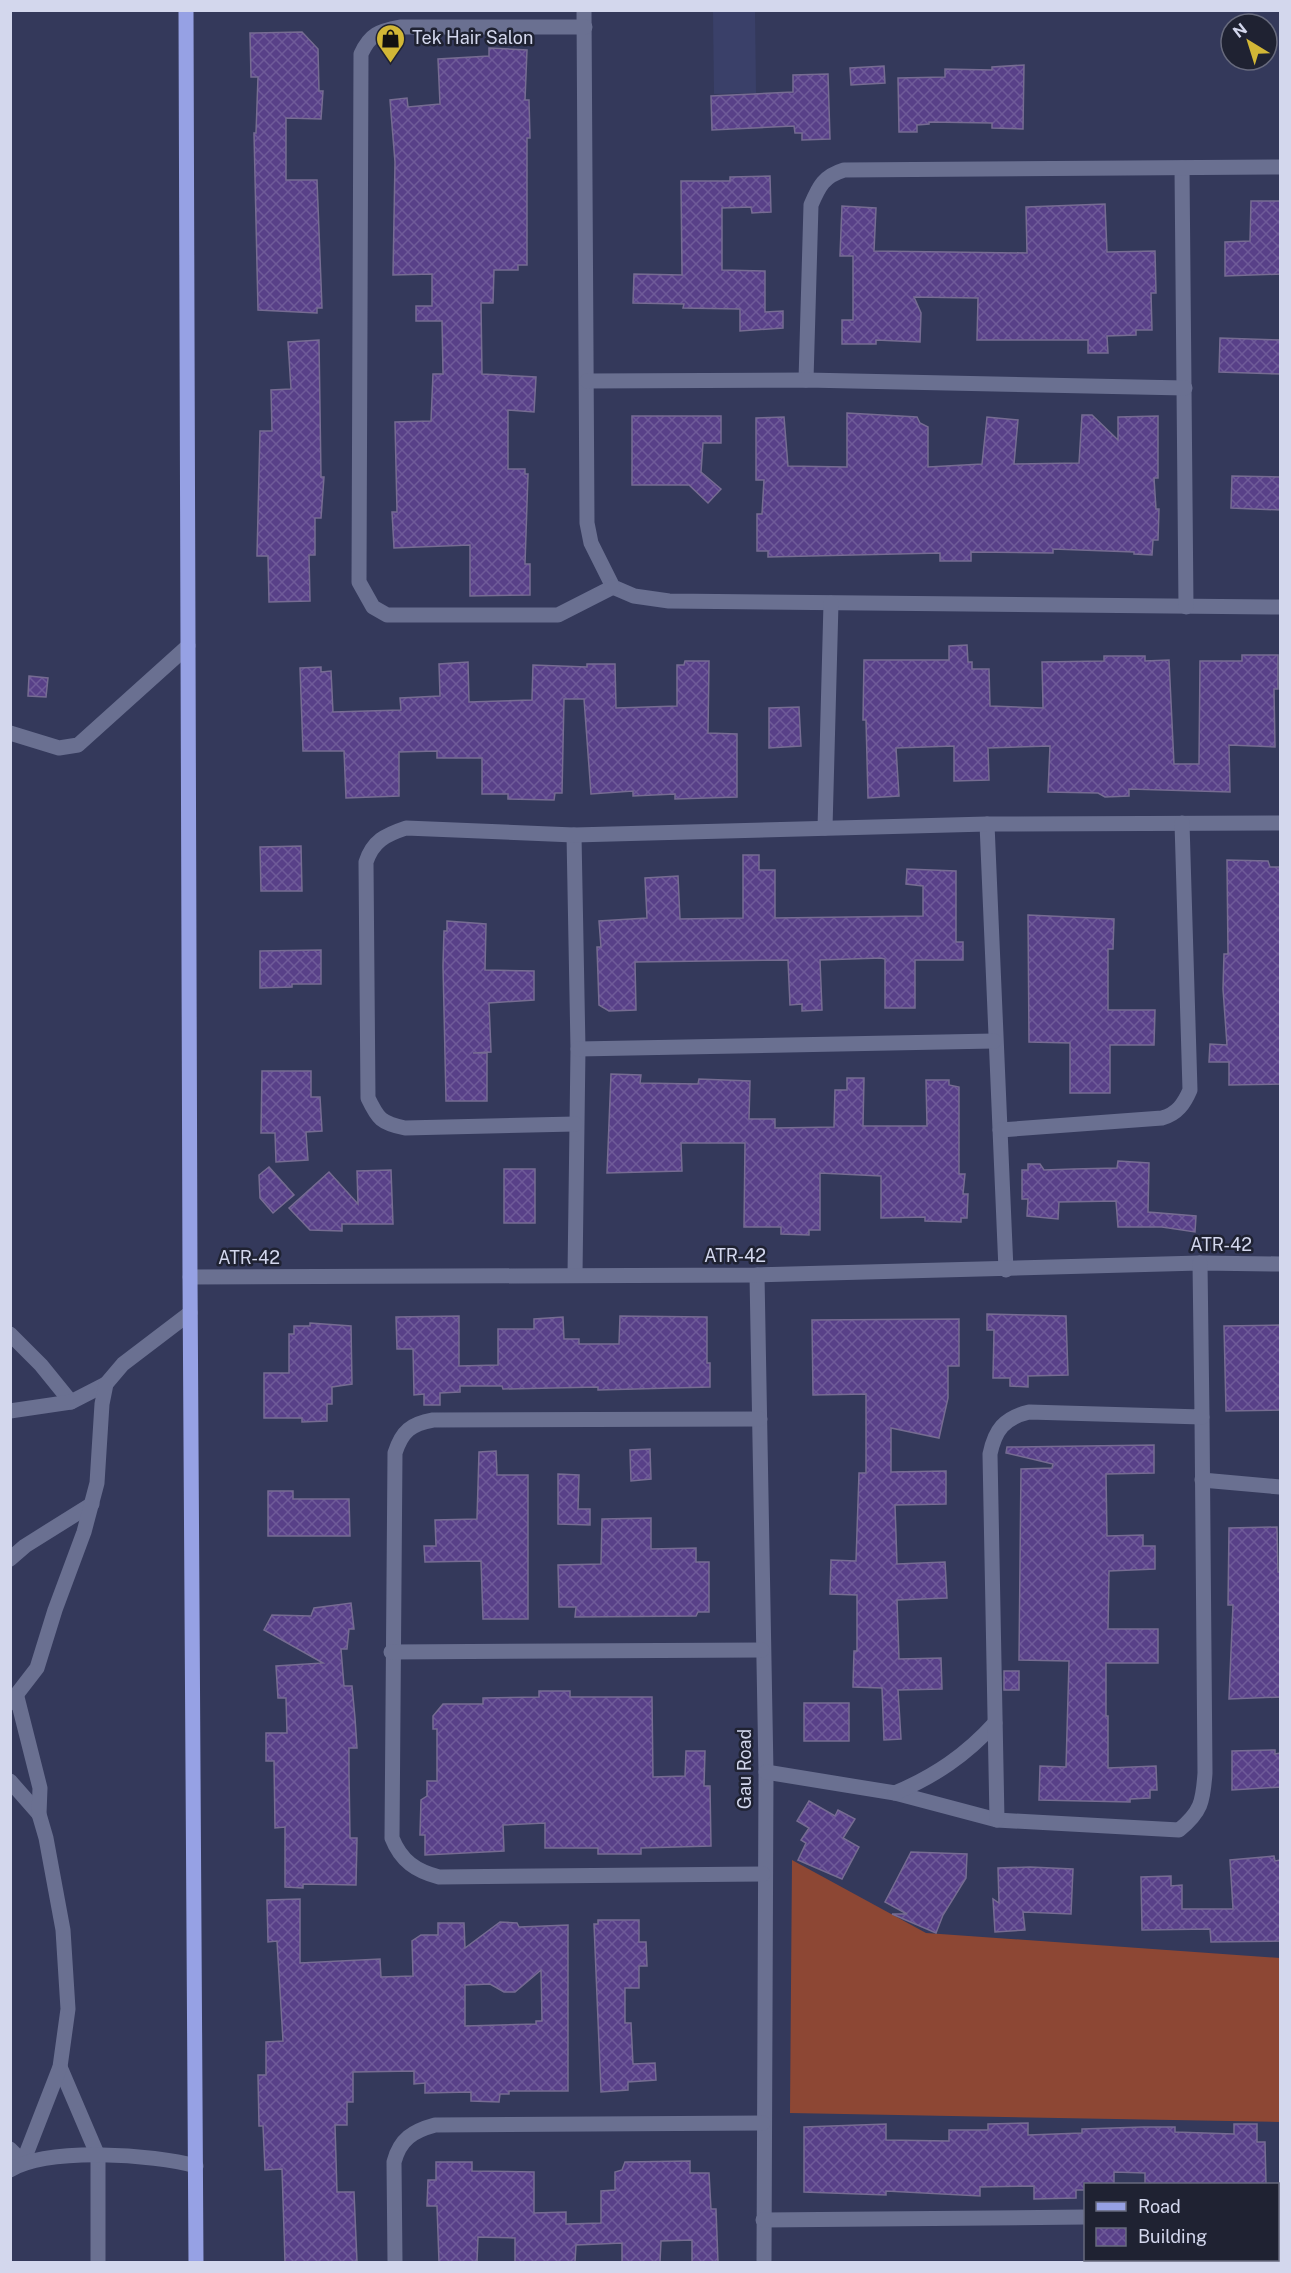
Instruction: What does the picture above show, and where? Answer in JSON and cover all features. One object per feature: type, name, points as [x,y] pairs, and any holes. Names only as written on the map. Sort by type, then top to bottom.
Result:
[{"type":"main road","points":[[186,10],[189,1277],[196,2262]]},
{"type":"street","points":[[584,10],[587,523],[591,543],[613,587],[634,596],[669,601],[1281,607]]},
{"type":"street","points":[[585,27],[400,27],[381,30],[369,38],[361,54],[359,582],[373,607],[387,615],[558,615],[613,587]]},
{"type":"street","points":[[1182,168],[1186,607]]},
{"type":"street","points":[[806,380],[811,205],[819,185],[830,174],[844,170],[1281,168]]},
{"type":"street","points":[[587,381],[806,380],[1185,388]]},
{"type":"street","points":[[825,828],[831,603]]},
{"type":"street","points":[[10,733],[59,748],[78,745],[188,646]]},
{"type":"street","points":[[1000,1130],[1162,1118],[1171,1115],[1186,1100],[1190,1090],[1182,823]]},
{"type":"street","points":[[575,1124],[405,1128],[389,1124],[377,1117],[368,1098],[366,862],[371,847],[386,835],[406,828],[574,835],[987,824],[1281,823]]},
{"type":"street","points":[[987,824],[994,1041],[1006,1270]]},
{"type":"street","points":[[574,835],[578,1049],[575,1124],[575,1275]]},
{"type":"street","points":[[578,1049],[994,1041]]},
{"type":"street","points":[[766,1772],[895,1793],[997,1820],[1179,1830],[1194,1818],[1203,1801],[1205,1773],[1200,1263]]},
{"type":"street","name":"ATR-42","points":[[189,1277],[758,1275],[1200,1263],[1281,1264]]},
{"type":"street","name":"Gau Road","points":[[758,1275],[762,1650],[766,1772],[763,1874],[764,2262]]},
{"type":"street","points":[[10,1411],[71,1402],[106,1384],[123,1364],[190,1313]]},
{"type":"street","points":[[10,1334],[41,1365],[71,1402]]},
{"type":"street","points":[[17,2166],[60,2067],[68,2009],[63,1930],[46,1838],[39,1814],[40,1788],[14,1700],[37,1668],[98,1483],[106,1384]]},
{"type":"street","points":[[997,1820],[990,1454],[995,1434],[1010,1419],[1029,1412],[1202,1417]]},
{"type":"street","points":[[760,1419],[434,1420],[408,1427],[400,1436],[395,1453],[391,1652],[392,1838],[398,1853],[424,1873],[439,1877],[763,1874]]},
{"type":"street","points":[[1202,1480],[1281,1486]]},
{"type":"street","points":[[10,1559],[25,1546],[92,1503]]},
{"type":"street","points":[[391,1652],[762,1650]]},
{"type":"street","points":[[895,1793],[925,1780],[952,1763],[974,1746],[995,1723]]},
{"type":"street","points":[[10,1781],[39,1814]]},
{"type":"street","points":[[60,2067],[98,2156],[98,2262]]},
{"type":"street","points":[[395,2262],[394,2162],[398,2147],[409,2135],[421,2129],[435,2125],[763,2123]]},
{"type":"street","points":[[10,2149],[17,2166]]},
{"type":"street","points":[[17,2166],[98,2156],[146,2156],[196,2166]]},
{"type":"street","points":[[763,2220],[1084,2217]]},
{"type":"shaded area","points":[[713,11],[755,11],[756,93],[714,94]]},
{"type":"shaded area","points":[[792,1860],[926,1933],[1280,1958],[1280,2122],[790,2113]]},
{"type":"building","points":[[302,32],[318,49],[319,91],[323,91],[321,119],[286,118],[286,180],[317,180],[322,308],[317,308],[317,313],[258,310],[254,133],[256,133],[258,77],[251,77],[250,33]]},
{"type":"building","points":[[489,48],[527,50],[525,100],[529,100],[530,138],[527,138],[527,265],[518,265],[518,270],[494,270],[493,303],[481,303],[482,374],[536,377],[534,412],[508,410],[508,469],[525,469],[525,474],[528,474],[525,564],[530,564],[530,595],[470,596],[470,545],[394,548],[392,512],[397,512],[395,422],[431,421],[433,374],[443,374],[442,321],[416,321],[416,306],[432,306],[432,274],[393,275],[395,162],[390,100],[407,98],[408,107],[440,104],[438,59],[489,56]]},
{"type":"building","points":[[1024,65],[1023,129],[992,128],[992,123],[929,122],[929,124],[917,125],[917,132],[899,132],[898,78],[945,77],[945,69],[992,70],[992,67]]},
{"type":"building","points":[[884,66],[885,83],[851,85],[850,68]]},
{"type":"building","points":[[828,74],[830,139],[802,140],[802,133],[795,133],[794,126],[712,130],[711,96],[793,92],[793,75]]},
{"type":"building","points":[[770,176],[771,212],[752,213],[751,207],[722,208],[722,270],[765,271],[765,312],[783,311],[783,328],[740,331],[740,309],[683,308],[684,304],[633,303],[634,274],[682,275],[681,181],[730,181],[730,177]]},
{"type":"building","points":[[1251,201],[1281,201],[1281,274],[1225,276],[1225,242],[1250,241]]},
{"type":"building","points":[[1105,204],[1107,252],[1155,251],[1156,293],[1151,293],[1152,330],[1136,330],[1136,335],[1107,336],[1108,353],[1088,353],[1088,340],[977,340],[978,298],[914,297],[921,313],[920,342],[876,340],[876,344],[842,344],[842,320],[853,320],[853,256],[840,256],[842,206],[876,208],[874,251],[1027,253],[1026,207]]},
{"type":"building","points":[[1220,338],[1281,340],[1281,374],[1219,372]]},
{"type":"building","points":[[319,340],[321,477],[324,477],[321,518],[315,518],[315,555],[309,555],[310,601],[269,602],[268,556],[257,556],[260,431],[272,431],[271,390],[291,389],[288,342]]},
{"type":"building","points":[[847,413],[917,417],[920,423],[928,427],[928,467],[982,464],[987,417],[1018,420],[1014,464],[1079,463],[1082,415],[1092,415],[1118,440],[1118,417],[1158,416],[1158,478],[1154,478],[1156,509],[1159,509],[1158,540],[1153,540],[1152,555],[1134,554],[1134,552],[1053,549],[1053,553],[971,552],[971,561],[940,561],[940,553],[768,557],[768,551],[757,551],[757,514],[762,514],[764,480],[756,480],[756,418],[784,417],[788,466],[847,467]]},
{"type":"building","points":[[632,416],[721,416],[721,443],[703,443],[701,472],[721,489],[708,503],[689,485],[632,485]]},
{"type":"building","points":[[1232,476],[1281,477],[1281,510],[1231,508]]},
{"type":"building","points":[[967,645],[968,662],[972,662],[972,669],[989,669],[990,706],[1043,708],[1042,662],[1104,661],[1104,656],[1145,656],[1145,661],[1169,660],[1174,764],[1199,764],[1200,661],[1242,661],[1242,655],[1278,655],[1278,689],[1274,689],[1275,747],[1229,745],[1230,792],[1129,789],[1129,796],[1105,797],[1098,793],[1048,792],[1050,746],[988,748],[989,780],[954,781],[954,746],[896,748],[899,796],[868,798],[866,720],[863,720],[864,660],[949,660],[949,646]]},
{"type":"building","points":[[685,661],[709,661],[708,733],[737,734],[737,797],[675,799],[675,794],[633,796],[633,791],[591,794],[584,699],[564,699],[562,793],[555,793],[554,800],[508,799],[508,794],[482,794],[482,758],[437,758],[437,751],[399,752],[399,796],[346,798],[344,751],[303,751],[300,668],[321,667],[321,672],[331,671],[333,712],[401,710],[400,698],[440,696],[439,664],[468,662],[469,702],[532,700],[533,665],[587,667],[587,664],[615,664],[616,708],[677,706],[677,665],[684,665]]},
{"type":"building","points":[[29,676],[48,678],[46,697],[28,696]]},
{"type":"building","points":[[799,707],[801,746],[769,748],[769,708]]},
{"type":"building","points":[[301,846],[302,891],[261,891],[260,847]]},
{"type":"building","points":[[743,855],[759,855],[759,870],[775,870],[775,918],[923,916],[923,886],[906,884],[907,869],[956,871],[956,942],[963,942],[963,960],[915,960],[915,1008],[885,1008],[885,959],[881,958],[820,960],[822,1010],[802,1011],[802,1004],[790,1005],[788,960],[635,962],[636,1010],[609,1011],[599,1005],[597,947],[601,947],[599,921],[647,918],[645,878],[678,876],[680,919],[743,918]]},
{"type":"building","points":[[1227,860],[1268,861],[1270,867],[1280,867],[1281,1084],[1229,1085],[1229,1062],[1209,1062],[1210,1044],[1227,1045],[1223,989],[1224,954],[1228,954]]},
{"type":"building","points":[[1028,915],[1114,919],[1113,949],[1108,949],[1108,1010],[1155,1010],[1154,1045],[1110,1045],[1110,1093],[1070,1093],[1070,1043],[1029,1042]]},
{"type":"building","points":[[447,921],[486,924],[485,970],[534,971],[534,1000],[489,1003],[491,1052],[473,1053],[487,1053],[487,1101],[446,1101],[443,966],[444,931],[447,931]]},
{"type":"building","points":[[321,950],[321,984],[292,984],[292,987],[260,988],[260,951]]},
{"type":"building","points":[[262,1071],[311,1071],[311,1097],[320,1097],[322,1131],[306,1132],[308,1160],[276,1162],[275,1133],[261,1133]]},
{"type":"building","points":[[611,1074],[641,1075],[640,1083],[698,1084],[699,1079],[750,1081],[749,1119],[775,1119],[775,1128],[834,1127],[835,1090],[847,1090],[847,1078],[864,1078],[863,1126],[927,1126],[926,1080],[949,1080],[949,1085],[959,1087],[959,1174],[965,1174],[963,1194],[968,1194],[967,1218],[961,1218],[961,1222],[925,1221],[925,1217],[881,1218],[881,1176],[820,1173],[820,1230],[809,1230],[809,1235],[781,1234],[781,1227],[744,1227],[745,1143],[681,1143],[682,1171],[607,1173]]},
{"type":"building","points":[[1118,1161],[1149,1163],[1148,1212],[1196,1216],[1195,1232],[1162,1227],[1118,1227],[1116,1201],[1059,1202],[1058,1219],[1027,1216],[1028,1199],[1022,1199],[1022,1170],[1028,1170],[1028,1164],[1040,1164],[1044,1170],[1117,1168]]},
{"type":"building","points":[[269,1167],[294,1195],[273,1213],[260,1198],[259,1175]]},
{"type":"building","points":[[504,1169],[535,1169],[535,1223],[504,1223]]},
{"type":"building","points":[[391,1170],[393,1224],[342,1224],[342,1231],[310,1230],[289,1208],[329,1172],[358,1204],[357,1171]]},
{"type":"building","points":[[987,1314],[1066,1316],[1068,1375],[1028,1376],[1028,1387],[1010,1386],[1010,1378],[993,1378],[994,1330],[987,1330]]},
{"type":"building","points":[[459,1316],[459,1366],[498,1365],[498,1329],[534,1329],[534,1319],[563,1317],[564,1339],[579,1339],[579,1344],[619,1344],[620,1316],[707,1317],[707,1363],[710,1363],[710,1387],[598,1390],[598,1387],[503,1389],[502,1386],[460,1386],[460,1392],[440,1393],[440,1405],[424,1405],[424,1394],[414,1395],[413,1349],[397,1349],[396,1317]]},
{"type":"building","points":[[959,1319],[959,1366],[948,1366],[948,1398],[939,1438],[891,1428],[891,1472],[946,1471],[946,1504],[895,1505],[897,1564],[945,1562],[947,1598],[897,1600],[899,1659],[941,1658],[942,1689],[898,1690],[901,1739],[884,1740],[882,1688],[853,1687],[854,1651],[857,1651],[857,1595],[830,1594],[831,1560],[856,1561],[859,1473],[866,1473],[866,1394],[813,1395],[812,1320]]},
{"type":"building","points":[[310,1323],[351,1326],[352,1384],[332,1387],[332,1404],[327,1404],[327,1421],[302,1422],[302,1418],[264,1418],[264,1373],[289,1373],[289,1334],[294,1334],[294,1326],[310,1326]]},
{"type":"building","points":[[1281,1325],[1281,1410],[1226,1411],[1224,1326]]},
{"type":"building","points":[[1154,1445],[1154,1473],[1106,1474],[1107,1536],[1143,1535],[1143,1546],[1155,1546],[1155,1569],[1109,1571],[1108,1629],[1158,1629],[1158,1663],[1106,1663],[1106,1716],[1108,1716],[1108,1768],[1156,1766],[1157,1790],[1150,1790],[1150,1798],[1130,1799],[1130,1802],[1039,1800],[1040,1766],[1066,1767],[1069,1661],[1019,1660],[1021,1469],[1052,1468],[1053,1464],[1006,1453],[1007,1447]]},
{"type":"building","points":[[650,1449],[651,1479],[631,1481],[630,1450]]},
{"type":"building","points":[[496,1451],[497,1475],[528,1475],[528,1619],[483,1619],[481,1561],[425,1562],[424,1546],[436,1546],[435,1520],[477,1519],[479,1452]]},
{"type":"building","points":[[558,1474],[579,1475],[578,1509],[590,1509],[590,1525],[558,1524]]},
{"type":"building","points":[[268,1491],[293,1491],[293,1499],[349,1499],[350,1536],[268,1536]]},
{"type":"building","points":[[651,1518],[651,1549],[696,1548],[696,1562],[709,1562],[709,1612],[698,1612],[696,1616],[575,1617],[576,1607],[559,1607],[558,1565],[601,1564],[602,1519]]},
{"type":"building","points":[[1277,1527],[1278,1572],[1281,1572],[1281,1697],[1229,1699],[1233,1605],[1228,1605],[1229,1528]]},
{"type":"building","points":[[351,1603],[354,1629],[349,1629],[347,1649],[341,1649],[344,1686],[352,1686],[357,1748],[349,1748],[350,1838],[357,1838],[356,1885],[303,1884],[303,1888],[285,1887],[285,1827],[275,1828],[274,1761],[266,1761],[266,1733],[287,1733],[286,1698],[278,1698],[276,1666],[323,1663],[264,1630],[272,1615],[311,1616],[314,1608]]},
{"type":"building","points":[[1004,1671],[1019,1671],[1019,1690],[1004,1690]]},
{"type":"building","points":[[539,1691],[570,1691],[570,1697],[652,1697],[653,1777],[685,1776],[686,1751],[705,1751],[704,1786],[710,1786],[711,1846],[641,1848],[641,1854],[598,1854],[598,1848],[545,1848],[545,1823],[503,1825],[504,1851],[425,1855],[425,1835],[420,1835],[421,1800],[427,1796],[427,1781],[437,1781],[437,1729],[433,1729],[433,1716],[443,1704],[483,1704],[483,1698],[539,1697]]},
{"type":"building","points":[[804,1703],[849,1703],[849,1741],[804,1741]]},
{"type":"building","points":[[1275,1750],[1275,1754],[1281,1753],[1281,1787],[1232,1790],[1232,1751]]},
{"type":"building","points":[[809,1801],[835,1816],[838,1810],[855,1819],[843,1838],[859,1847],[842,1879],[798,1860],[806,1843],[801,1840],[809,1828],[797,1821]]},
{"type":"building","points":[[911,1852],[967,1854],[966,1878],[943,1915],[936,1933],[892,1914],[907,1914],[885,1902]]},
{"type":"building","points":[[1274,1856],[1275,1861],[1281,1860],[1281,1941],[1211,1942],[1210,1929],[1142,1930],[1141,1877],[1171,1876],[1171,1886],[1182,1885],[1182,1909],[1233,1909],[1230,1860]]},
{"type":"building","points":[[998,1868],[1073,1869],[1071,1914],[1023,1912],[1025,1930],[995,1932],[993,1899],[999,1903]]},
{"type":"building","points":[[300,1899],[300,1963],[380,1959],[381,1977],[413,1976],[412,1941],[421,1935],[438,1935],[438,1923],[464,1923],[465,1948],[500,1922],[517,1923],[519,1927],[568,1925],[568,2091],[509,2091],[509,2094],[500,2094],[499,2102],[471,2101],[471,2092],[425,2093],[425,2083],[414,2084],[414,2071],[353,2072],[353,2102],[347,2102],[347,2125],[335,2125],[337,2192],[354,2192],[357,2262],[285,2262],[282,2169],[265,2170],[263,2126],[259,2126],[258,2075],[266,2075],[266,2042],[283,2041],[277,1941],[268,1942],[267,1900]],"holes":[[[541,1970],[542,2021],[536,2021],[536,2024],[465,2026],[465,1985],[490,1984],[504,1992],[515,1992]]]},
{"type":"building","points":[[598,1920],[639,1920],[639,1942],[646,1942],[647,1966],[639,1966],[639,1988],[625,1988],[625,2023],[631,2023],[633,2064],[655,2063],[656,2080],[628,2082],[628,2090],[601,2092],[594,1924],[598,1924]]},
{"type":"building","points":[[1028,2123],[1028,2135],[1082,2133],[1082,2129],[1143,2127],[1175,2127],[1175,2132],[1234,2134],[1234,2124],[1257,2124],[1257,2142],[1265,2142],[1266,2183],[1145,2183],[1145,2173],[1114,2172],[1114,2183],[1084,2183],[1084,2190],[1076,2190],[1076,2198],[1034,2199],[1034,2186],[980,2187],[980,2196],[886,2191],[886,2195],[804,2192],[804,2127],[886,2124],[886,2140],[949,2141],[949,2130],[988,2130],[988,2124]]},
{"type":"building","points":[[690,2161],[690,2173],[709,2173],[711,2209],[716,2209],[718,2262],[692,2262],[692,2240],[661,2241],[660,2262],[622,2262],[622,2243],[576,2245],[575,2262],[515,2262],[515,2238],[478,2237],[477,2262],[439,2262],[437,2206],[427,2206],[428,2180],[436,2180],[436,2162],[472,2162],[472,2171],[534,2172],[534,2213],[566,2212],[566,2224],[601,2223],[601,2191],[615,2190],[615,2172],[622,2170],[625,2162]]},
{"type":"place","name":"Tek Hair Salon","points":[[391,64]]}]
